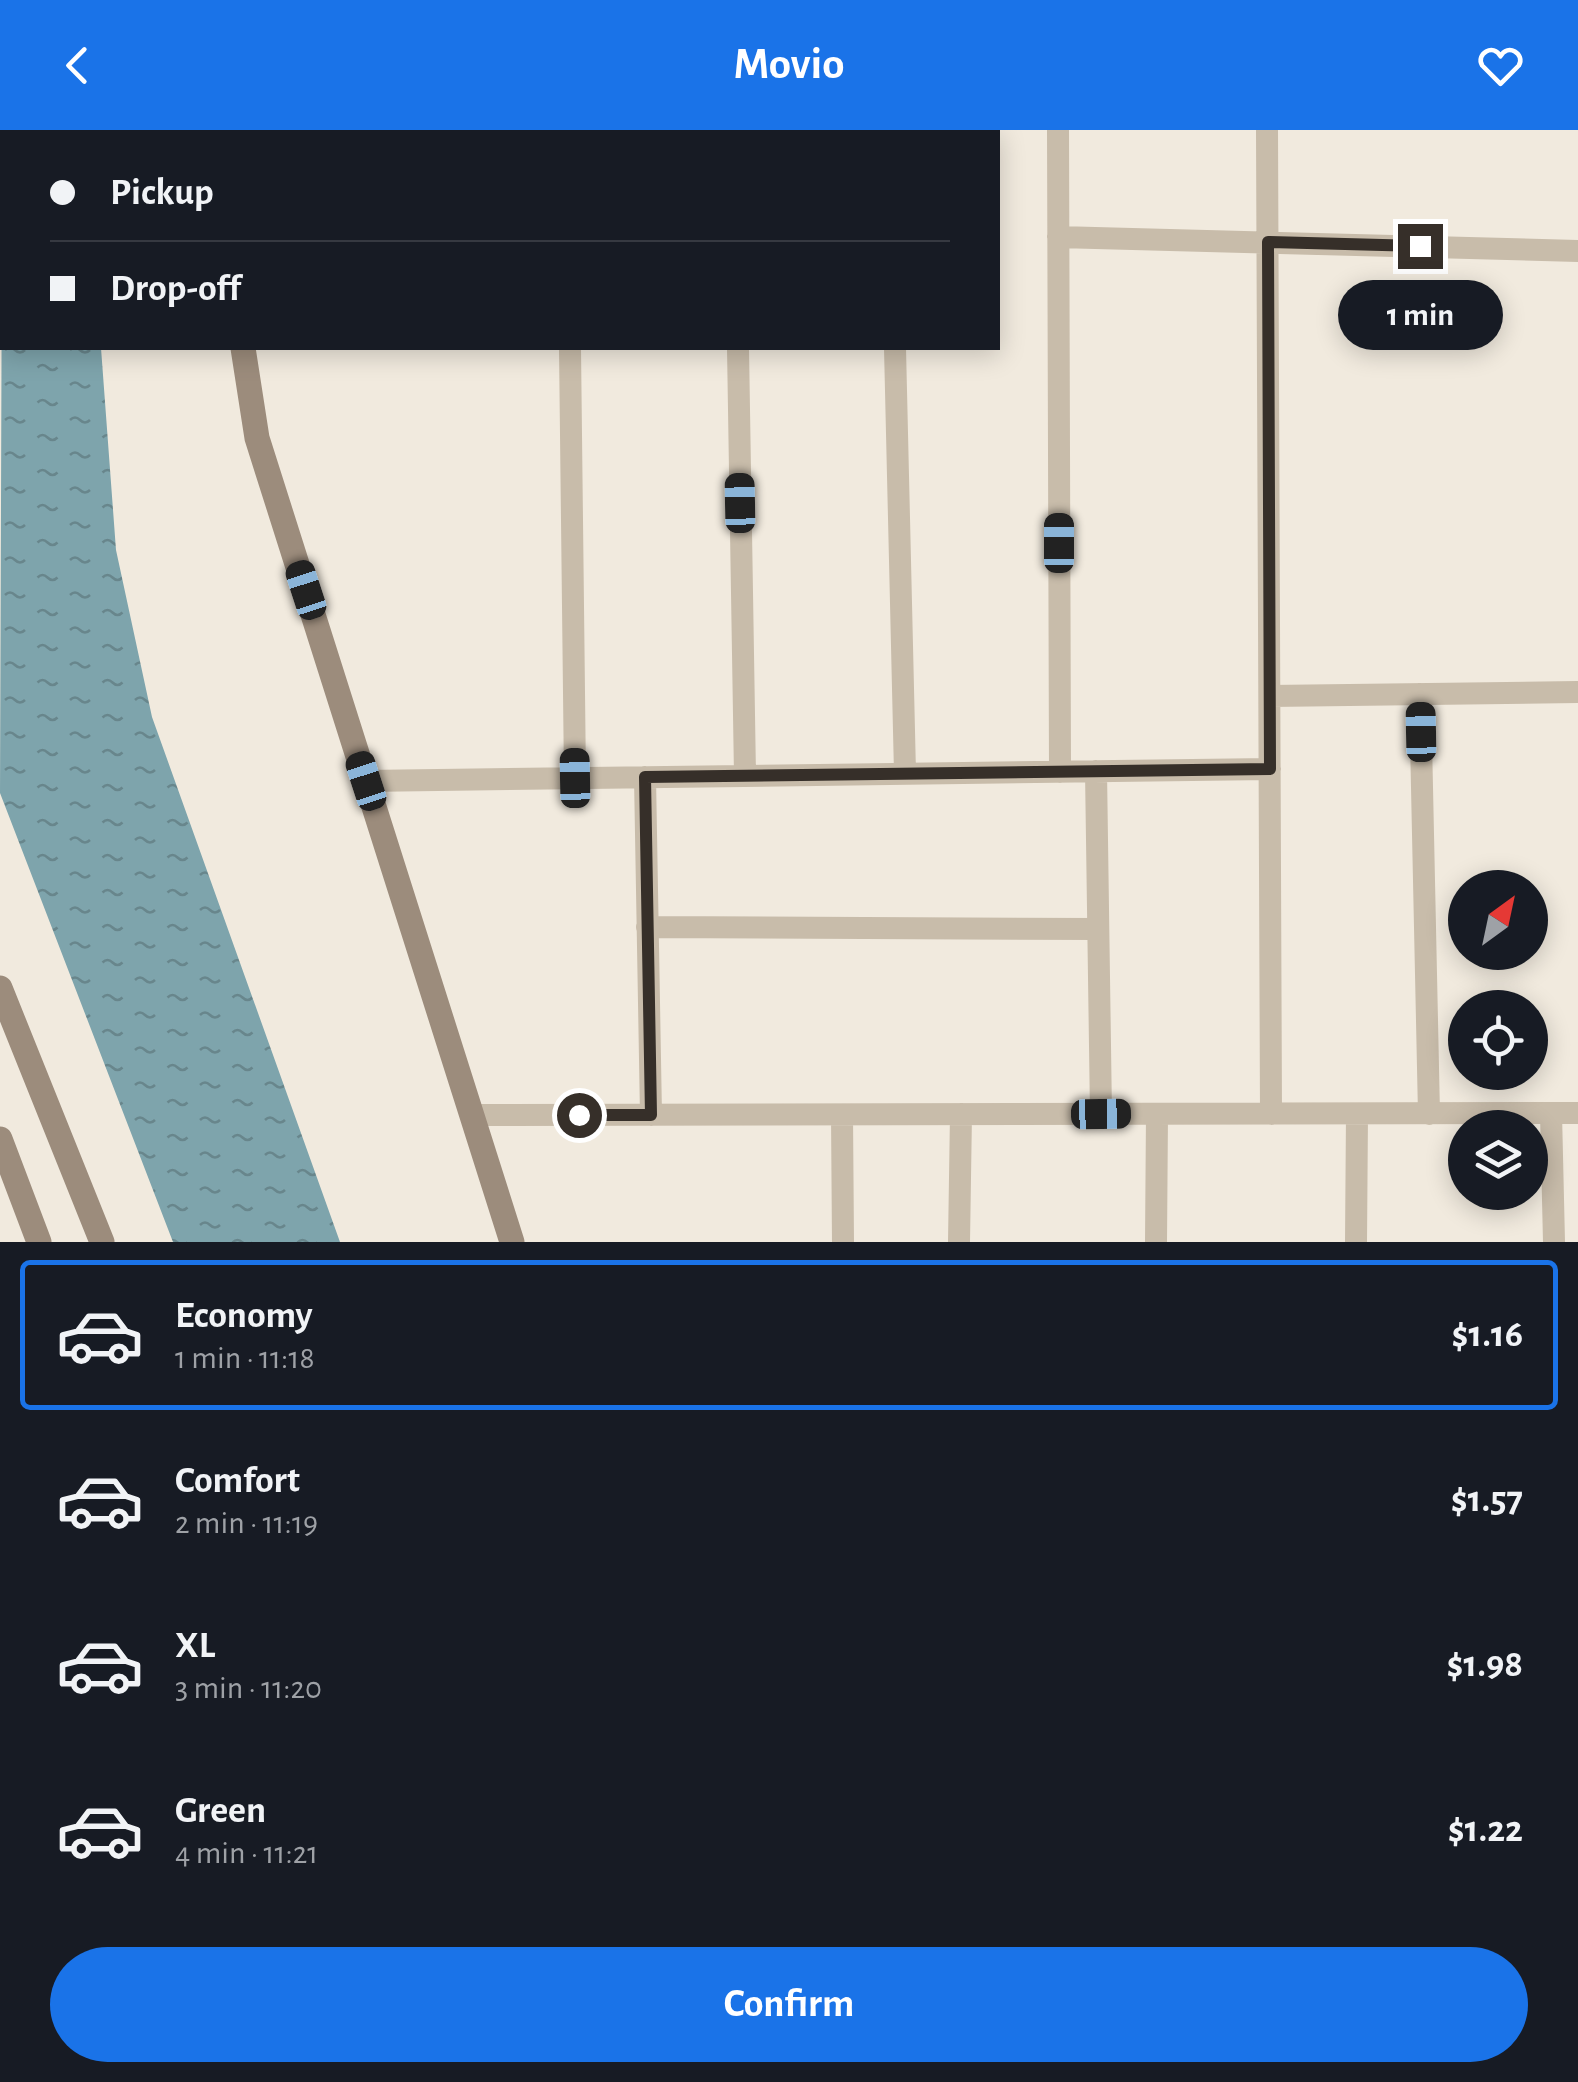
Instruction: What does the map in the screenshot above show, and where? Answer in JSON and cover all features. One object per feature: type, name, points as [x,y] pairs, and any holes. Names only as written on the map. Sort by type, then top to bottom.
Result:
[{"type":"street","points":[[1058,130],[1060,772]]},
{"type":"street","points":[[1267,130],[1271,1114]]},
{"type":"street","points":[[1058,238],[1578,251]]},
{"type":"street","points":[[243,350],[257,438],[512,1242]]},
{"type":"street","points":[[570,350],[575,778]]},
{"type":"street","points":[[738,350],[745,776]]},
{"type":"street","points":[[895,350],[905,774]]},
{"type":"street","points":[[1270,696],[1578,692]]},
{"type":"street","points":[[1420,694],[1429,1114]]},
{"type":"street","points":[[366,781],[1270,769]]},
{"type":"street","points":[[1096,771],[1101,1114]]},
{"type":"street","points":[[645,777],[651,1115]]},
{"type":"street","points":[[648,926],[1098,929]]},
{"type":"street","points":[[0,988],[102,1242]]},
{"type":"street","points":[[1551,1113],[1554,1242]]},
{"type":"street","points":[[472,1115],[1578,1113]]},
{"type":"street","points":[[959,1242],[961,1114]]},
{"type":"street","points":[[1156,1242],[1157,1114]]},
{"type":"street","points":[[1356,1242],[1357,1114]]},
{"type":"street","points":[[842,1115],[843,1242]]},
{"type":"street","points":[[0,1139],[39,1242]]},
{"type":"water","points":[[2,350],[101,350],[116,550],[152,717],[340,1242],[173,1242],[0,793]]},
{"type":"route","points":[[579,1115],[651,1115],[645,777],[1270,769],[1268,242],[1420,246]]}]
